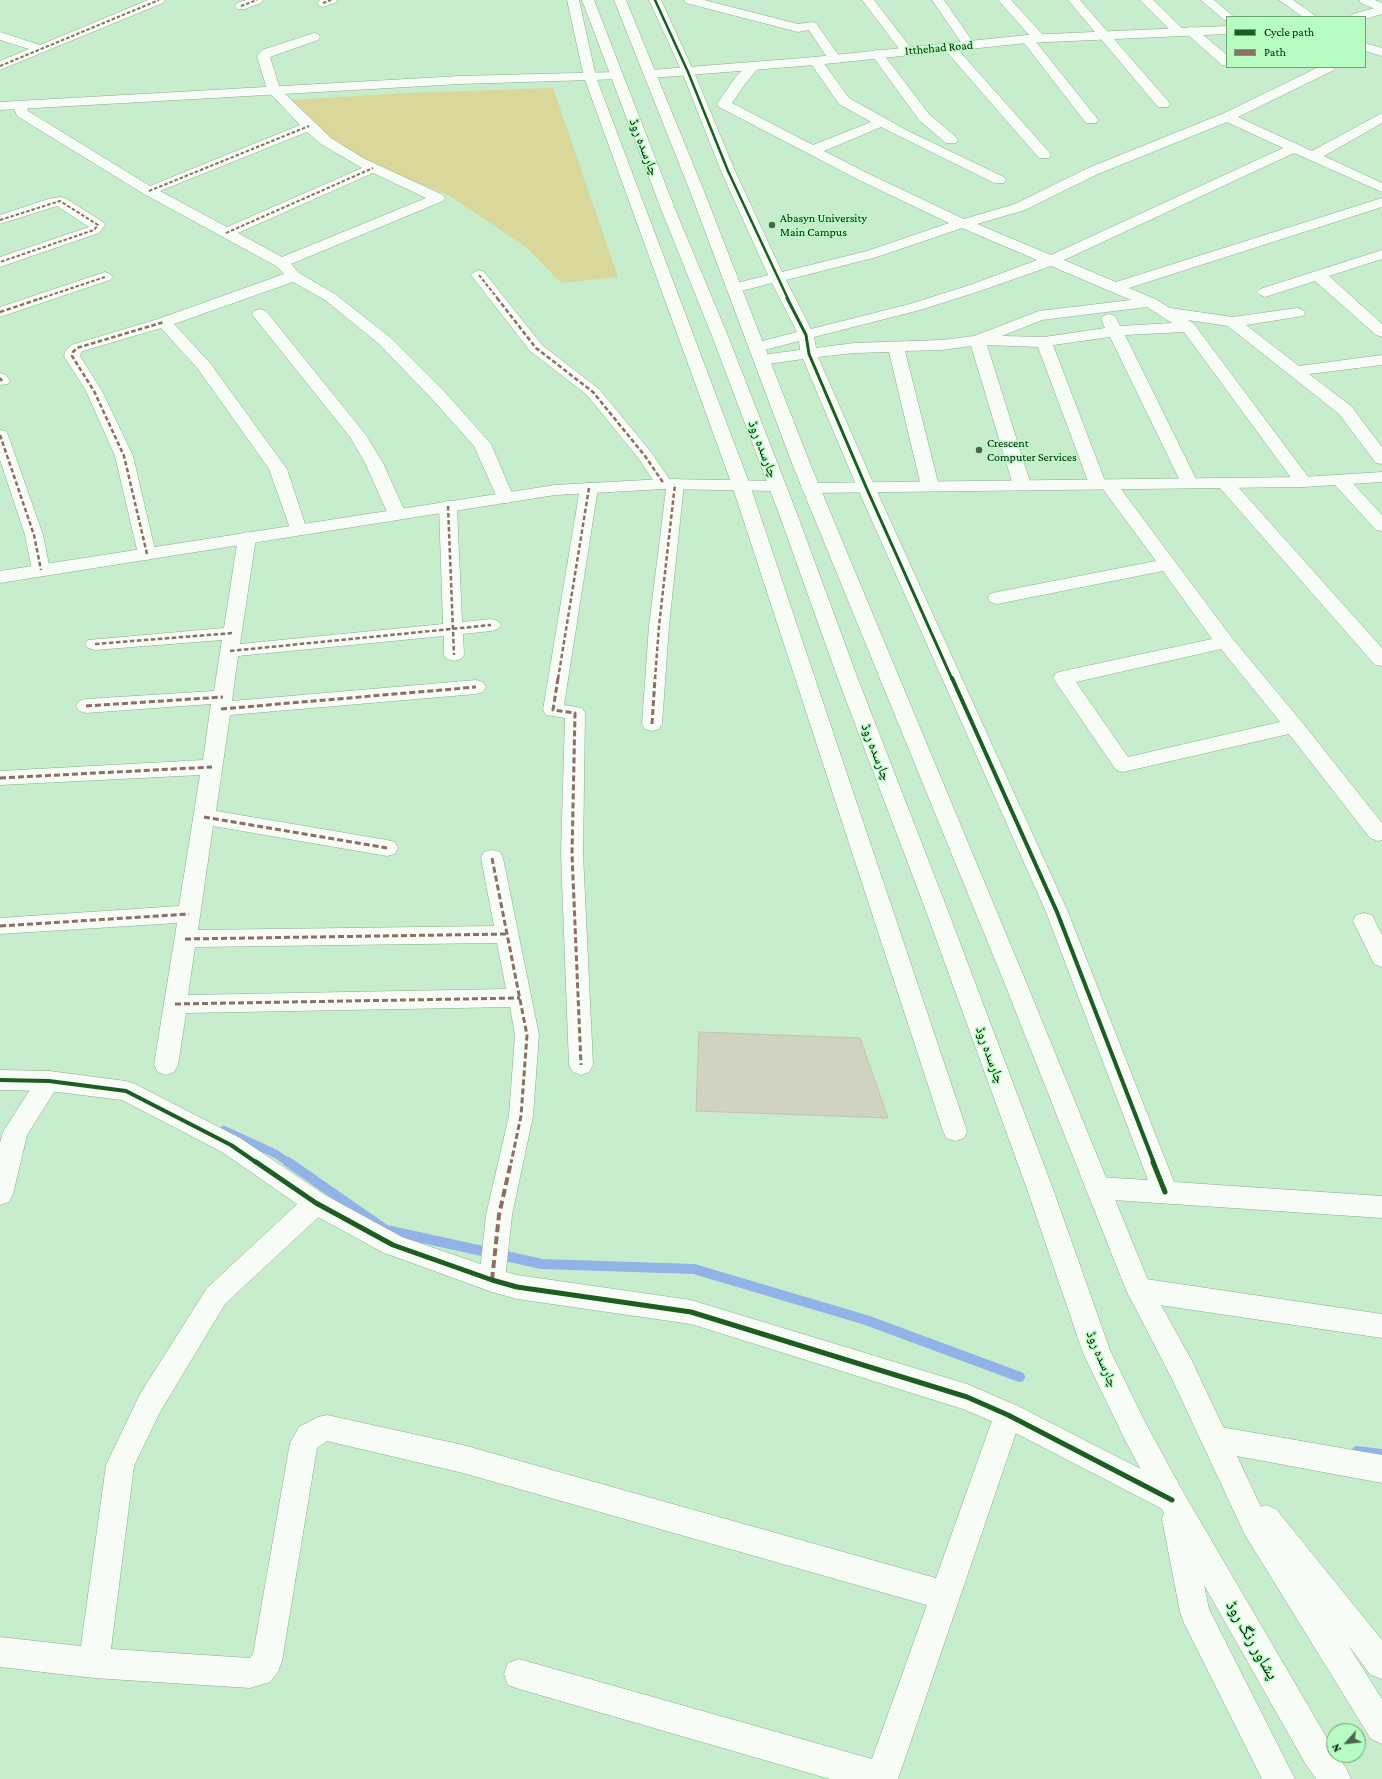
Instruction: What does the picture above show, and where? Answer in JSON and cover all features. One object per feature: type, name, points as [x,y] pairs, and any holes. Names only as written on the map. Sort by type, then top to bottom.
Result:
[{"type":"main road","points":[[0,66],[159,0]]},
{"type":"main road","points":[[241,6],[257,0]]},
{"type":"main road","points":[[573,0],[590,77],[741,486],[955,1131]]},
{"type":"main road","name":"چارسدہ روڈ","points":[[588,0],[617,76],[734,288],[810,488],[1013,977],[1139,1290],[1182,1370],[1235,1481]]},
{"type":"main road","name":"چارسدہ روڈ","points":[[620,0],[651,74],[673,176],[723,343],[1034,1175],[1097,1353],[1137,1435],[1172,1500]]},
{"type":"main road","points":[[655,0],[688,72],[728,171],[777,277],[806,335],[809,354],[866,487],[1057,912],[1165,1192]]},
{"type":"main road","points":[[690,0],[798,28],[812,26],[834,59]]},
{"type":"main road","points":[[868,0],[907,51]]},
{"type":"main road","points":[[938,0],[969,45]]},
{"type":"main road","points":[[1004,0],[1040,39]]},
{"type":"main road","points":[[1074,0],[1164,104]]},
{"type":"main road","points":[[1146,0],[1226,61]]},
{"type":"main road","points":[[1207,0],[1227,16]]},
{"type":"main road","points":[[1285,0],[1309,16]]},
{"type":"main road","points":[[1365,0],[1382,10]]},
{"type":"main road","points":[[738,13],[750,4]]},
{"type":"main road","points":[[1361,16],[1382,10]]},
{"type":"main road","name":"Itthehad Road","points":[[651,74],[815,61],[1027,39],[1226,30]]},
{"type":"main road","points":[[0,36],[40,49]]},
{"type":"main road","points":[[281,263],[438,198],[358,161],[326,141],[308,126],[274,90],[263,56],[266,53],[314,37]]},
{"type":"main road","points":[[1027,39],[1091,120]]},
{"type":"main road","points":[[949,47],[1044,154]]},
{"type":"main road","points":[[1366,48],[1382,52]]},
{"type":"main road","points":[[877,54],[924,117],[951,140]]},
{"type":"main road","points":[[815,61],[844,101],[882,122],[999,180]]},
{"type":"main road","points":[[754,66],[740,81],[724,104],[891,190],[964,223],[1150,302],[1188,327],[1303,482]]},
{"type":"main road","points":[[734,288],[872,254],[964,223],[1020,207],[1093,171],[1227,117],[1327,68]]},
{"type":"main road","points":[[0,106],[460,80],[617,76]]},
{"type":"main road","points":[[20,105],[22,113],[149,191],[281,263],[294,276],[330,297],[385,341],[438,395],[482,444],[505,498]]},
{"type":"main road","points":[[1227,117],[1382,188]]},
{"type":"main road","points":[[1312,157],[1382,117]]},
{"type":"main road","points":[[813,150],[882,122]]},
{"type":"main road","points":[[149,191],[308,126]]},
{"type":"main road","points":[[759,354],[806,335],[915,307],[975,288],[1052,260],[1294,148]]},
{"type":"main road","points":[[226,233],[373,168]]},
{"type":"main road","points":[[0,220],[56,201],[63,202],[98,225],[94,230],[0,262]]},
{"type":"main road","points":[[1116,287],[1382,202]]},
{"type":"main road","points":[[1265,292],[1382,254]]},
{"type":"main road","points":[[479,275],[536,348],[594,392],[669,484],[652,724]]},
{"type":"main road","points":[[1318,275],[1382,332]]},
{"type":"main road","points":[[147,554],[124,456],[94,391],[72,356],[73,352],[77,348],[164,322],[294,276]]},
{"type":"main road","points":[[0,312],[105,277]]},
{"type":"main road","points":[[977,340],[1039,316],[1150,302]]},
{"type":"main road","points":[[1104,308],[1189,483]]},
{"type":"main road","points":[[1165,312],[1233,322],[1297,313]]},
{"type":"main road","points":[[260,314],[358,435],[374,463],[397,514]]},
{"type":"main road","points":[[164,322],[204,366],[278,469],[298,530]]},
{"type":"main road","points":[[1233,322],[1345,410],[1382,459]]},
{"type":"main road","points":[[759,354],[809,354],[854,348],[942,345],[977,340],[1044,342],[1115,332],[1188,327]]},
{"type":"main road","points":[[977,340],[1022,485]]},
{"type":"main road","points":[[1044,342],[1103,484],[1225,642],[1294,726],[1378,833],[1382,832]]},
{"type":"main road","points":[[896,346],[930,486]]},
{"type":"main road","points":[[1295,371],[1382,360]]},
{"type":"main road","points":[[0,436],[34,535],[41,570]]},
{"type":"main road","points":[[810,488],[1303,482],[1382,477]]},
{"type":"main road","points":[[1340,480],[1382,526]]},
{"type":"main road","points":[[1225,483],[1382,660]]},
{"type":"main road","points":[[0,577],[555,490],[669,484],[777,486]]},
{"type":"main road","points":[[581,1065],[572,854],[575,713],[553,710],[589,488]]},
{"type":"main road","points":[[448,506],[454,655]]},
{"type":"main road","points":[[166,1065],[247,538]]},
{"type":"main road","points":[[997,598],[1167,565]]},
{"type":"main road","points":[[95,644],[231,642],[491,625]]},
{"type":"main road","points":[[1225,642],[1063,678],[1123,765],[1294,726]]},
{"type":"main road","points":[[86,706],[222,703],[476,687]]},
{"type":"main road","points":[[0,778],[212,767]]},
{"type":"main road","points":[[204,817],[387,848]]},
{"type":"main road","points":[[492,858],[527,1035],[522,1116],[499,1215],[492,1276]]},
{"type":"main road","points":[[0,926],[189,914]]},
{"type":"main road","points":[[1364,921],[1382,958]]},
{"type":"main road","points":[[185,939],[507,934]]},
{"type":"main road","points":[[175,1004],[520,998]]},
{"type":"main road","points":[[0,1080],[50,1081],[126,1091],[231,1145],[316,1203],[393,1244],[492,1276],[517,1287],[692,1312],[967,1398],[1008,1415],[1172,1500],[1195,1612],[1279,1779]]},
{"type":"main road","points":[[0,1194],[16,1132],[50,1081]]},
{"type":"main road","points":[[1098,1188],[1382,1207]]},
{"type":"main road","points":[[94,1663],[120,1465],[123,1458],[150,1403],[216,1296],[316,1203]]},
{"type":"main road","points":[[1139,1290],[1382,1326]]},
{"type":"main road","points":[[519,1674],[882,1778],[1008,1415]]},
{"type":"main road","points":[[0,1652],[94,1663],[250,1673],[259,1671],[267,1661],[304,1443],[318,1430],[327,1428],[463,1459],[945,1595]]},
{"type":"main road","points":[[1215,1439],[1382,1469]]},
{"type":"main road","points":[[1235,1481],[1382,1664]]},
{"type":"main road","points":[[1235,1481],[1255,1524],[1382,1728]]},
{"type":"main road","name":"پشاور رنگ روڈ","points":[[1172,1500],[1316,1752],[1335,1779]]},
{"type":"shaded area","points":[[553,88],[618,277],[561,283],[526,247],[450,196],[358,159],[275,101],[405,93]]},
{"type":"building","points":[[699,1032],[860,1038],[888,1118],[696,1111]]},
{"type":"waterway","points":[[224,1130],[276,1154],[289,1163]]},
{"type":"waterway","points":[[288,1162],[386,1230],[542,1264],[694,1269],[866,1320],[1020,1377]]},
{"type":"waterway","points":[[1357,1451],[1382,1454]]},
{"type":"marked path","points":[[0,66],[159,0]]},
{"type":"marked path","points":[[241,6],[257,0]]},
{"type":"marked path","points":[[323,3],[331,0]]},
{"type":"marked path","points":[[149,191],[309,126]]},
{"type":"marked path","points":[[226,233],[373,168]]},
{"type":"marked path","points":[[0,220],[60,201],[98,225],[94,230],[0,262]]},
{"type":"marked path","points":[[479,275],[536,348],[593,392],[645,456],[664,484]]},
{"type":"marked path","points":[[0,312],[105,277]]},
{"type":"marked path","points":[[147,554],[124,456],[94,391],[72,356],[73,352],[77,348],[164,322]]},
{"type":"marked path","points":[[0,435],[34,535],[41,570]]},
{"type":"marked path","points":[[652,724],[659,626],[675,484]]},
{"type":"marked path","points":[[581,1065],[572,854],[575,713],[553,710],[589,488]]},
{"type":"marked path","points":[[448,506],[454,655]]},
{"type":"marked path","points":[[230,651],[491,625]]},
{"type":"marked path","points":[[95,644],[233,633]]},
{"type":"marked path","points":[[221,709],[476,687]]},
{"type":"marked path","points":[[86,706],[223,697]]},
{"type":"marked path","points":[[0,778],[212,767]]},
{"type":"marked path","points":[[204,817],[387,848]]},
{"type":"marked path","points":[[492,858],[527,1035],[521,1116],[499,1215],[492,1280]]},
{"type":"marked path","points":[[0,926],[189,914]]},
{"type":"marked path","points":[[185,939],[507,934]]},
{"type":"marked path","points":[[175,1004],[520,998]]},
{"type":"cycle path","points":[[655,0],[688,72],[728,171],[777,277],[806,335],[809,354],[866,487],[1057,912],[1165,1192]]},
{"type":"cycle path","points":[[0,1080],[49,1081],[126,1091],[231,1145],[316,1203],[393,1245],[492,1280],[517,1287],[691,1312],[967,1397],[1008,1415],[1172,1500]]},
{"type":"place","name":"Abasyn University Main Campus","points":[[772,225]]},
{"type":"place","name":"Crescent Computer Services","points":[[979,450]]}]
